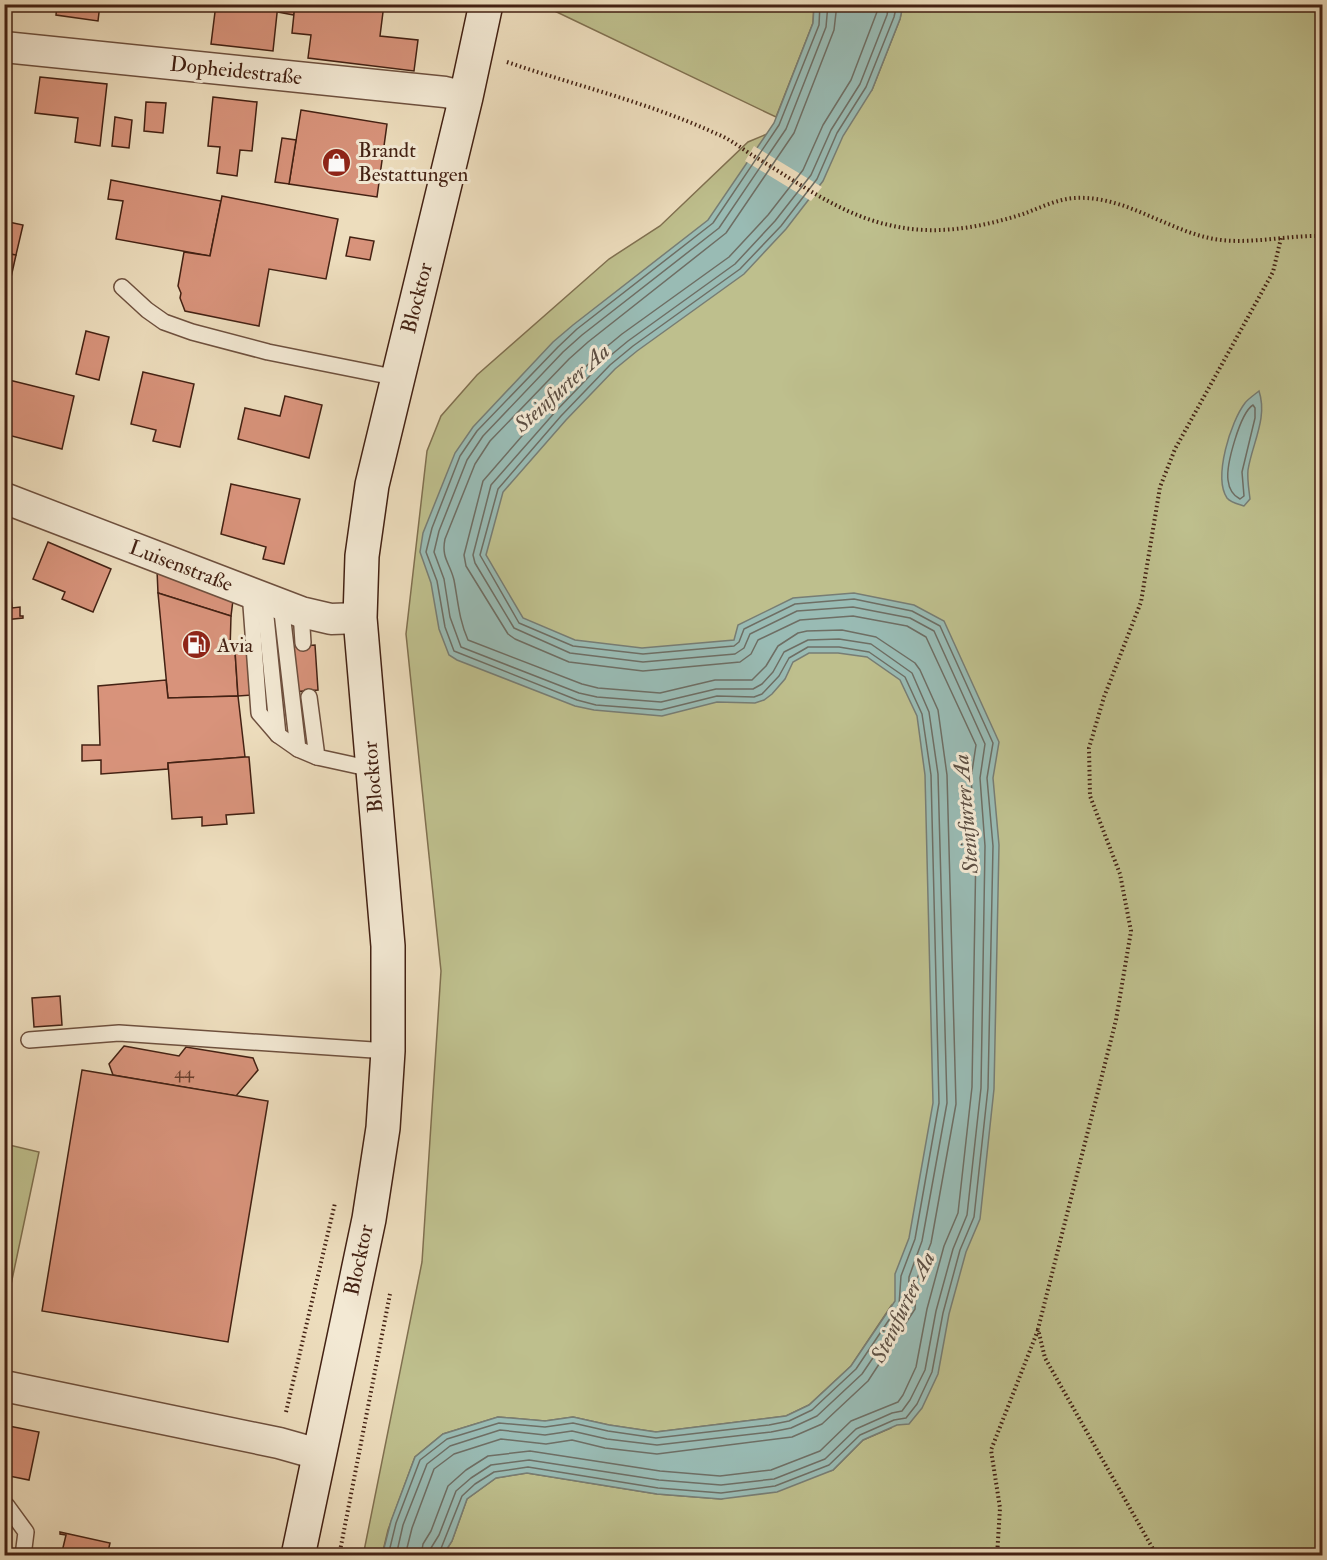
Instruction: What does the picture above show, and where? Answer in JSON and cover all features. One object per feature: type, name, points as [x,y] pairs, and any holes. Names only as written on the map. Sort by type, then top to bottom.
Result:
[{"type":"main road","name":"Blocktor","points":[[298,1556],[369,1219],[383,1128],[388,1051],[388,946],[360,618],[362,556],[372,485],[466,97],[486,4]]},
{"type":"street","name":"Dopheidestraße","points":[[4,47],[446,92],[466,97]]},
{"type":"street","name":"Luisenstraße","points":[[4,498],[274,601],[330,619],[360,618]]},
{"type":"street","points":[[4,1386],[279,1443],[318,1454]]},
{"type":"lane","points":[[122,287],[164,322],[192,332],[268,352],[398,378]]},
{"type":"lane","points":[[274,601],[303,643]]},
{"type":"lane","points":[[274,601],[278,735],[298,749],[316,757],[372,769]]},
{"type":"lane","points":[[274,601],[298,749]]},
{"type":"lane","points":[[309,697],[316,757]]},
{"type":"lane","points":[[29,1040],[119,1032],[388,1051]]},
{"type":"lane","points":[[4,1506],[26,1532],[23,1556]]},
{"type":"path","points":[[477,49],[508,62],[663,112],[719,135],[844,211],[890,226],[921,230],[952,230],[987,224],[1074,198],[1116,203],[1213,238],[1249,240],[1323,236]]},
{"type":"path","points":[[997,1556],[1000,1508],[991,1450],[1038,1329],[1116,1020],[1131,931],[1120,873],[1090,796],[1089,748],[1104,697],[1141,602],[1160,487],[1175,450],[1273,272],[1281,238]]},
{"type":"path","points":[[1038,1329],[1045,1358],[1157,1556]]},
{"type":"path","points":[[339,1556],[353,1487]]},
{"type":"green space","points":[[540,4],[814,5],[813,23],[776,117]]},
{"type":"green space","points":[[903,5],[1322,5],[1322,1555],[443,1555],[452,1541],[467,1499],[496,1478],[527,1473],[657,1494],[721,1499],[833,1470],[863,1440],[891,1428],[891,1306],[851,1366],[809,1405],[786,1416],[656,1432],[573,1417],[545,1421],[498,1417],[443,1434],[415,1457],[388,1530],[382,1555],[363,1556],[422,1262],[441,971],[406,634],[427,451],[441,416],[477,375],[609,259],[660,226],[748,142],[872,90],[900,19]]},
{"type":"green space","points":[[4,1144],[39,1152],[5,1313]]},
{"type":"water","name":"Steinfurter Aa","points":[[814,5],[903,5],[900,19],[872,90],[843,136],[823,181],[786,229],[744,274],[615,369],[566,420],[503,492],[486,555],[523,618],[575,640],[642,648],[734,640],[738,625],[793,598],[854,593],[914,605],[944,621],[999,742],[993,778],[999,845],[994,1089],[980,1219],[966,1252],[949,1314],[938,1374],[922,1408],[909,1424],[897,1425],[863,1440],[833,1470],[777,1492],[721,1499],[657,1494],[527,1473],[496,1478],[467,1499],[452,1541],[443,1555],[382,1556],[391,1521],[415,1457],[443,1434],[498,1417],[545,1421],[573,1417],[656,1432],[786,1416],[809,1405],[851,1366],[895,1301],[895,1274],[909,1238],[933,1103],[925,775],[917,716],[900,680],[867,657],[838,653],[809,653],[793,662],[785,679],[772,694],[755,703],[717,702],[662,716],[594,710],[575,706],[449,655],[439,629],[431,583],[420,552],[423,533],[455,453],[473,427],[553,342],[708,220],[774,123],[813,23]]},
{"type":"water","points":[[1259,391],[1261,421],[1248,470],[1250,499],[1244,506],[1227,498],[1223,489],[1223,463],[1234,422],[1246,402]]},
{"type":"pier","points":[[754,146],[822,187],[811,201],[745,161]]},
{"type":"building","points":[[57,4],[100,4],[98,21],[56,15]]},
{"type":"building","points":[[216,4],[253,8],[253,4],[278,4],[273,51],[211,44]]},
{"type":"building","points":[[278,4],[295,4],[294,15],[277,12]]},
{"type":"building","points":[[295,4],[384,4],[380,36],[418,40],[414,71],[308,58],[311,35],[292,33]]},
{"type":"building","points":[[40,77],[107,84],[100,146],[75,142],[78,118],[35,113]]},
{"type":"building","points":[[213,97],[257,102],[252,151],[240,150],[237,176],[217,173],[220,147],[208,146]]},
{"type":"building","points":[[146,102],[166,103],[163,133],[144,131]]},
{"type":"building","name":"Brandt Bestattungen","points":[[301,110],[387,124],[377,197],[289,184]]},
{"type":"building","points":[[115,117],[132,120],[129,148],[112,146]]},
{"type":"building","points":[[282,138],[296,140],[289,184],[275,182]]},
{"type":"building","points":[[111,180],[221,201],[210,256],[116,239],[123,201],[108,199]]},
{"type":"building","points":[[222,196],[338,219],[326,279],[269,269],[259,326],[185,311],[180,298],[181,293],[178,286],[184,252],[210,256]]},
{"type":"building","points":[[4,221],[23,225],[16,255],[4,253]]},
{"type":"building","points":[[350,237],[374,241],[370,260],[346,256]]},
{"type":"building","points":[[4,253],[16,255],[5,304],[4,304]]},
{"type":"building","points":[[86,331],[109,337],[99,380],[76,374]]},
{"type":"building","points":[[143,372],[194,384],[180,447],[153,441],[156,430],[131,424]]},
{"type":"building","points":[[5,379],[74,396],[62,449],[4,434]]},
{"type":"building","points":[[285,396],[322,405],[309,458],[238,439],[245,408],[280,416]]},
{"type":"building","points":[[231,484],[300,499],[284,564],[263,559],[266,547],[221,534]]},
{"type":"building","points":[[48,542],[111,569],[93,612],[62,599],[65,592],[33,579]]},
{"type":"building","points":[[157,570],[233,600],[231,616],[158,593]]},
{"type":"building","points":[[10,581],[12,608],[20,607],[20,616],[23,618],[4,620],[4,582]]},
{"type":"building","name":"Avia","points":[[158,593],[231,616],[230,651],[235,651],[238,696],[168,698]]},
{"type":"building","points":[[315,645],[318,690],[238,696],[235,651]]},
{"type":"building","points":[[166,680],[168,698],[238,696],[245,757],[168,763],[168,769],[101,774],[101,760],[82,761],[82,745],[100,745],[98,686]]},
{"type":"building","points":[[249,757],[254,813],[226,815],[227,824],[202,826],[202,817],[172,819],[168,763]]},
{"type":"building","points":[[60,996],[62,1025],[34,1027],[32,998]]},
{"type":"building","points":[[124,1046],[179,1056],[186,1047],[253,1058],[258,1070],[236,1096],[113,1075],[109,1064]]},
{"type":"building","points":[[82,1070],[268,1101],[228,1342],[42,1311]]},
{"type":"building","points":[[4,1425],[39,1432],[29,1480],[4,1475]]},
{"type":"building","points":[[60,1532],[110,1543],[107,1556],[61,1556],[66,1535]]},
{"type":"place","name":"Brandt Bestattungen","points":[[337,162]]},
{"type":"place","name":"Avia","points":[[196,645]]}]
